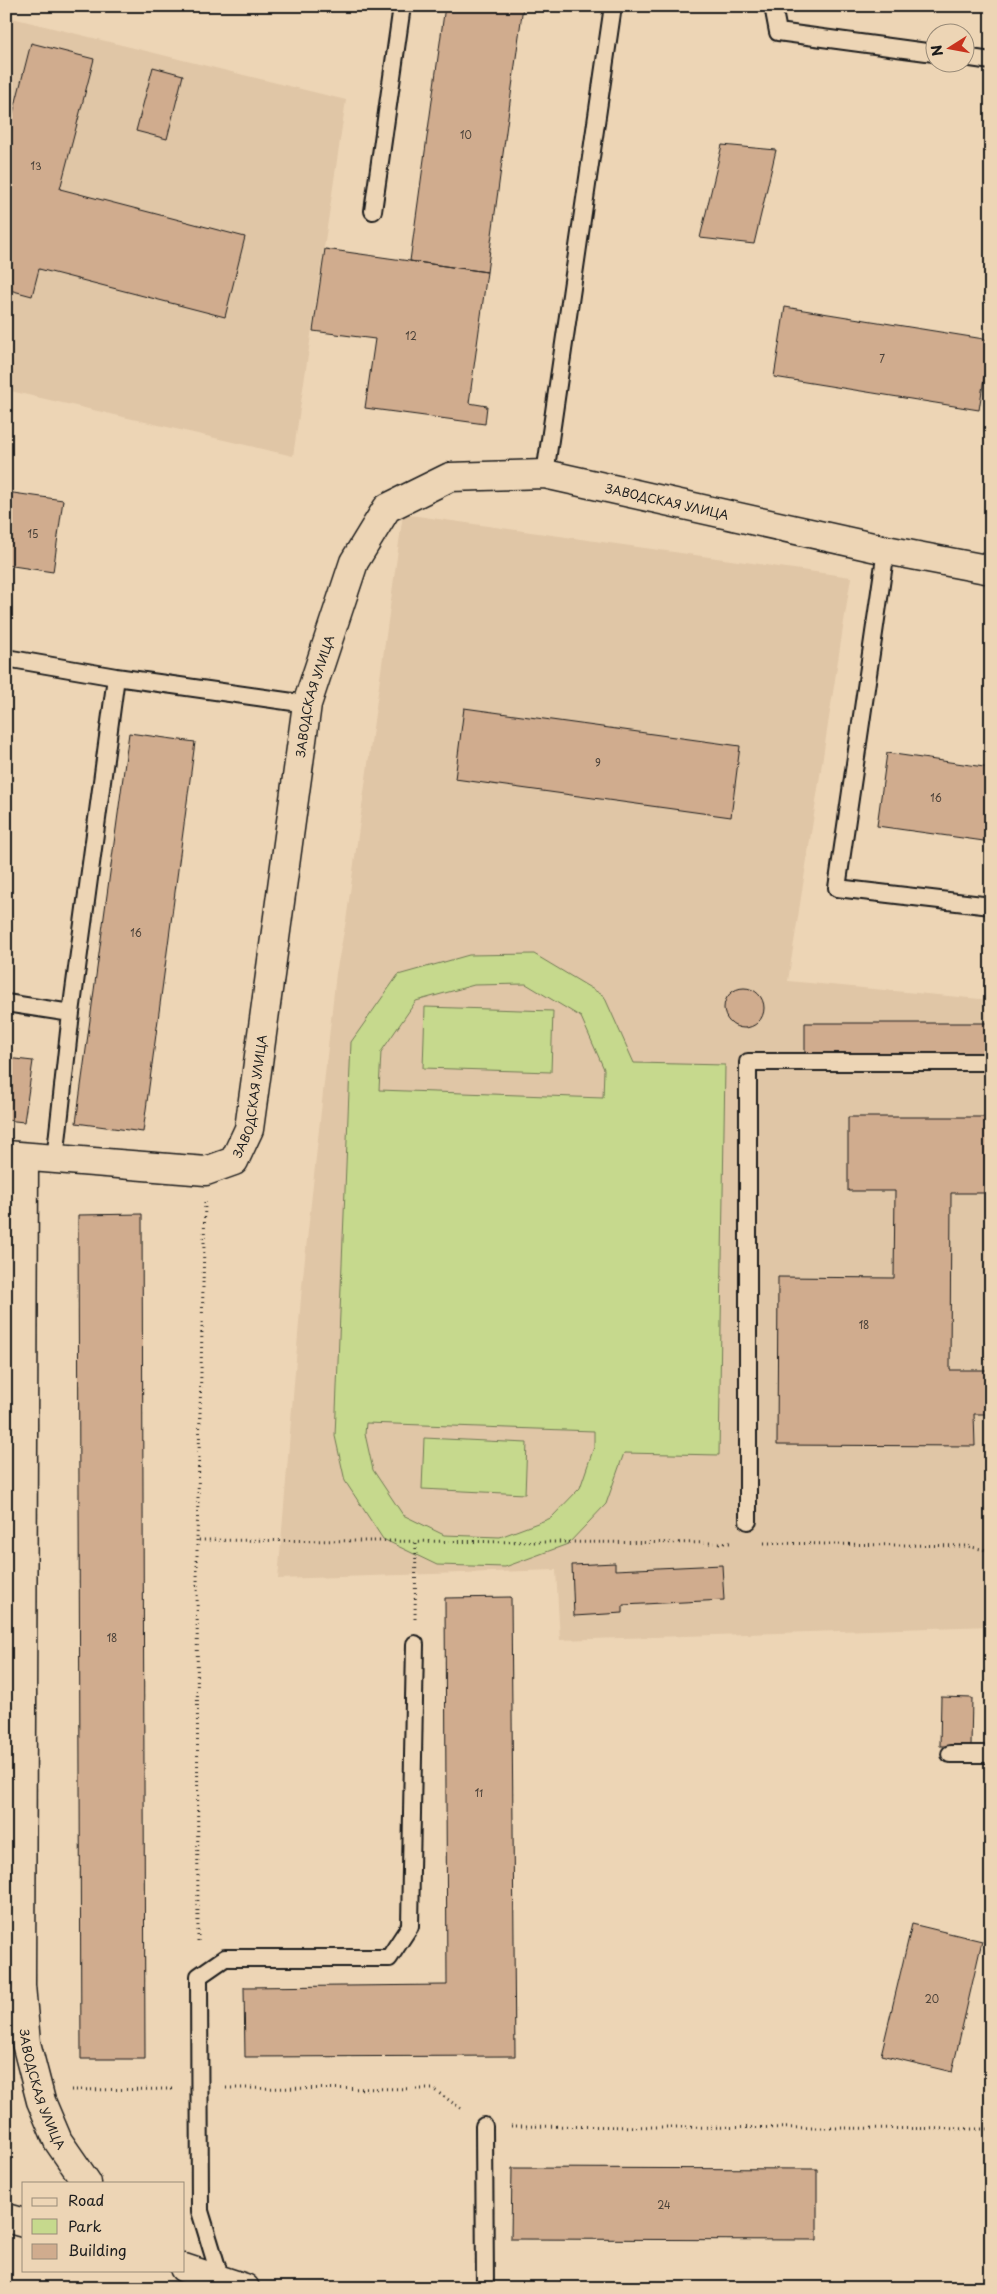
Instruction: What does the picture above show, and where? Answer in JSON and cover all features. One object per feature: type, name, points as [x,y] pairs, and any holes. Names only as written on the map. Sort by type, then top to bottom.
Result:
[{"type":"street","name":"ЗАВОДСКАЯ УЛИЦА","points":[[86,2182],[58,2140],[39,2091],[26,2043],[21,1985],[15,1156],[206,1171],[234,1161],[249,1129],[307,704],[354,562],[387,508],[450,477],[545,474],[886,550],[991,570]]},
{"type":"street","points":[[6,2218],[22,2222]]},
{"type":"street","points":[[185,2268],[233,2284]]},
{"type":"lane","points":[[373,211],[402,6]]},
{"type":"lane","points":[[545,474],[613,6]]},
{"type":"lane","points":[[773,6],[778,32],[924,52]]},
{"type":"lane","points":[[974,58],[991,61]]},
{"type":"lane","points":[[886,550],[837,888],[991,906]]},
{"type":"lane","points":[[6,658],[116,677],[307,704]]},
{"type":"lane","points":[[55,1160],[71,1013],[116,677]]},
{"type":"lane","points":[[6,1004],[71,1013]]},
{"type":"lane","points":[[748,1521],[748,1062],[991,1062]]},
{"type":"lane","points":[[233,2284],[200,2211],[198,1976],[225,1958],[389,1958],[410,1926],[415,1644]]},
{"type":"lane","points":[[950,1754],[991,1754]]},
{"type":"lane","points":[[484,2126],[485,2288]]},
{"type":"path","points":[[198,1976],[197,1540],[206,1171]]},
{"type":"path","points":[[197,1540],[740,1543]]},
{"type":"path","points":[[415,1644],[416,1540]]},
{"type":"path","points":[[759,1543],[966,1546],[991,1551]]},
{"type":"path","points":[[39,2091],[199,2088],[434,2089],[484,2126],[991,2129]]},
{"type":"shaded area","points":[[12,18],[346,100],[293,456],[6,390],[6,42]]},
{"type":"shaded area","points":[[403,514],[851,577],[788,981],[991,1000],[991,1626],[560,1640],[556,1570],[278,1579],[302,1286],[336,973],[346,921]]},
{"type":"green space","points":[[534,954],[604,996],[634,1063],[725,1065],[719,1455],[624,1453],[606,1504],[568,1544],[505,1567],[437,1565],[383,1539],[345,1481],[335,1436],[351,1042],[398,975],[469,955]],"holes":[[[526,984],[581,1017],[604,1069],[603,1098],[379,1090],[381,1052],[416,1001],[474,985]],[[366,1423],[594,1431],[594,1447],[580,1488],[551,1518],[500,1537],[444,1535],[403,1515],[373,1470],[365,1434]]]},
{"type":"green space","points":[[425,1007],[553,1011],[551,1072],[423,1068]]},
{"type":"green space","points":[[424,1438],[527,1443],[525,1494],[422,1489]]},
{"type":"building","points":[[445,6],[523,6],[487,272],[410,261]]},
{"type":"building","points":[[907,6],[931,6],[909,11]]},
{"type":"building","points":[[31,43],[94,59],[60,189],[245,237],[225,317],[39,269],[32,296],[6,289],[6,141]]},
{"type":"building","points":[[153,67],[183,75],[167,139],[136,131]]},
{"type":"building","points":[[722,145],[776,150],[754,244],[700,238]]},
{"type":"building","points":[[325,249],[487,272],[469,403],[487,406],[485,424],[365,408],[375,339],[313,331]]},
{"type":"building","points":[[785,307],[990,340],[979,410],[774,377]]},
{"type":"building","points":[[6,492],[63,500],[53,572],[6,565]]},
{"type":"building","points":[[464,708],[740,746],[731,817],[455,779]]},
{"type":"building","points":[[129,733],[195,742],[143,1132],[76,1123]]},
{"type":"building","points":[[887,753],[991,768],[991,842],[877,826]]},
{"type":"building","points":[[740,988],[748,988],[755,991],[761,997],[764,1008],[761,1019],[755,1025],[748,1028],[740,1028],[733,1025],[727,1019],[724,1012],[724,1004],[727,997],[733,991]]},
{"type":"building","points":[[805,1023],[991,1023],[991,1054],[805,1054]]},
{"type":"building","points":[[6,1058],[33,1061],[24,1122],[6,1120]]},
{"type":"building","points":[[848,1117],[991,1117],[991,1193],[951,1193],[950,1370],[991,1370],[991,1414],[974,1414],[975,1446],[777,1445],[778,1277],[894,1278],[895,1191],[848,1191]]},
{"type":"building","points":[[142,1214],[145,2059],[81,2059],[78,1215]]},
{"type":"building","points":[[615,1563],[615,1570],[722,1565],[724,1600],[623,1605],[623,1613],[574,1616],[572,1565]]},
{"type":"building","points":[[511,1597],[515,2056],[245,2057],[244,1987],[447,1985],[445,1598]]},
{"type":"building","points":[[941,1697],[972,1698],[971,1746],[940,1746]]},
{"type":"building","points":[[912,1924],[982,1941],[952,2072],[881,2055]]},
{"type":"building","points":[[512,2168],[817,2169],[817,2240],[511,2239]]}]
